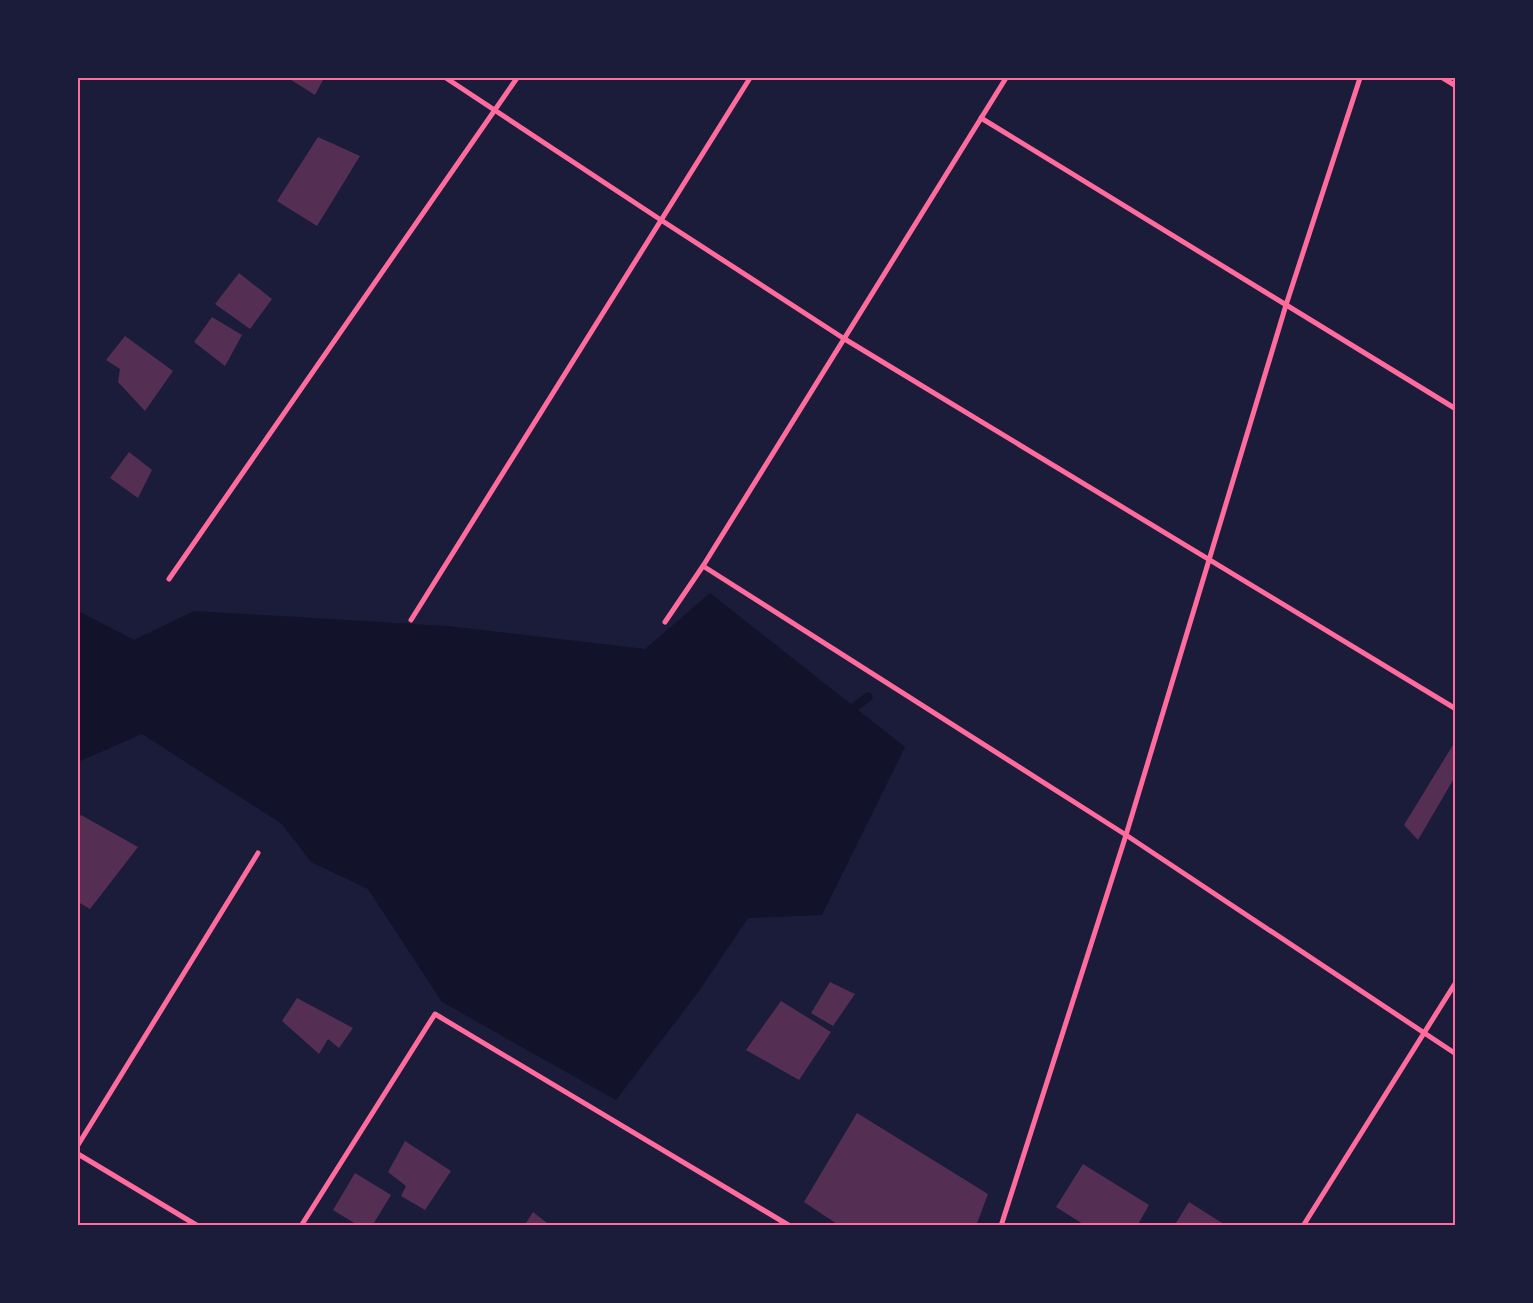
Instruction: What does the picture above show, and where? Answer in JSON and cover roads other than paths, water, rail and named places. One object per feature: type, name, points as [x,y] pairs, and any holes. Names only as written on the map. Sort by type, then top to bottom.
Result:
[{"type":"street","points":[[446,78],[843,338],[1456,709]]},
{"type":"street","points":[[169,579],[517,78]]},
{"type":"street","points":[[411,620],[750,78]]},
{"type":"street","points":[[665,622],[703,566],[1006,78]]},
{"type":"street","points":[[1001,1226],[1126,835],[1286,305],[1360,78]]},
{"type":"street","points":[[1443,78],[1456,86]]},
{"type":"street","points":[[981,118],[1456,409]]},
{"type":"street","points":[[703,566],[1126,835],[1456,1054]]},
{"type":"street","points":[[78,1145],[258,853]]},
{"type":"street","points":[[1303,1226],[1456,982]]},
{"type":"street","points":[[300,1226],[435,1014],[790,1226]]},
{"type":"street","points":[[78,1154],[198,1226]]},
{"type":"waterway","points":[[846,713],[868,697]]}]
